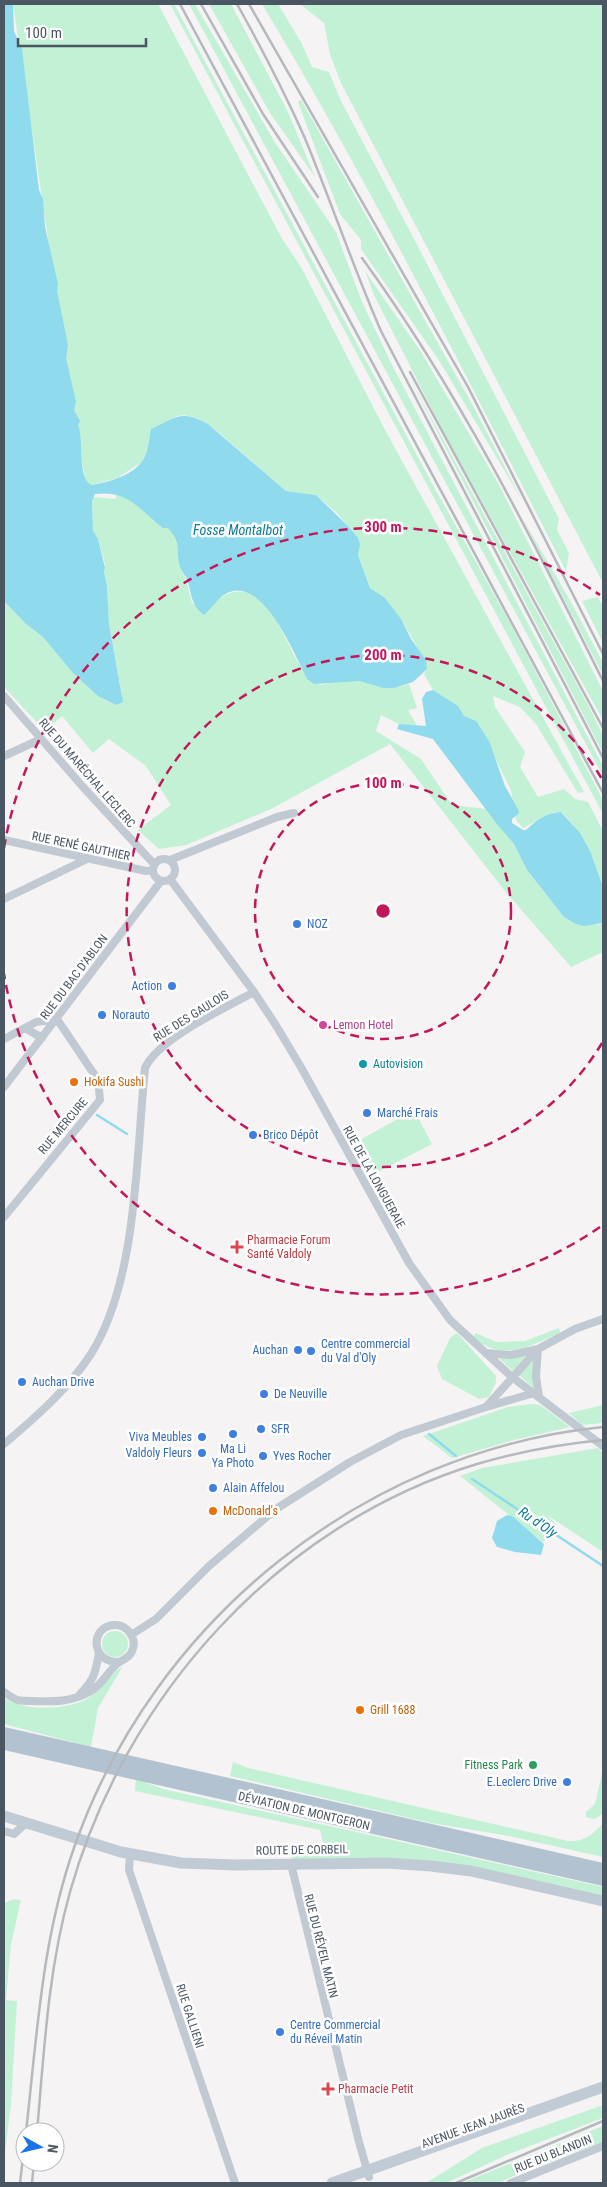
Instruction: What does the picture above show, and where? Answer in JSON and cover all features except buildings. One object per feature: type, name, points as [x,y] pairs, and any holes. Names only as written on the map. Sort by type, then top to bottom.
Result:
[{"type":"main road","name":"DÉVIATION DE MONTGERON","points":[[4,1733],[599,1867]]},
{"type":"main road","name":"DÉVIATION DE MONTGERON","points":[[4,1744],[603,1880]]},
{"type":"main road","name":"ROUTE DE CORBEIL","points":[[4,1816],[130,1854],[181,1863],[387,1863],[450,1868],[603,1901]]},
{"type":"main road","points":[[332,2183],[368,2174],[603,2087]]},
{"type":"main road","name":"AVENUE JEAN JAURÈS","points":[[352,2183],[368,2174],[603,2094]]},
{"type":"street","name":"RUE DU MARÉCHAL LECLERC","points":[[4,696],[153,867]]},
{"type":"street","points":[[4,756],[41,739]]},
{"type":"street","points":[[170,860],[175,870],[166,880],[155,877],[153,867],[160,859],[170,860],[277,817],[294,813]]},
{"type":"street","name":"RUE RENÉ GAUTHIER","points":[[4,840],[146,871],[153,867]]},
{"type":"street","points":[[4,899],[87,859]]},
{"type":"street","name":"RUE DE LA LONGUERAIE","points":[[166,880],[254,992],[302,1069],[409,1263],[450,1320],[512,1376],[603,1446]]},
{"type":"street","name":"RUE DU BAC D'ABLON","points":[[4,1087],[166,880]]},
{"type":"street","name":"RUE DES GAULOIS","points":[[4,1444],[43,1410],[91,1354],[121,1282],[134,1193],[145,1068],[149,1059],[164,1044],[254,992]]},
{"type":"street","points":[[4,1039],[36,1022],[57,1019]]},
{"type":"street","name":"RUE MERCURE","points":[[4,1217],[100,1100],[98,1080],[57,1019]]},
{"type":"street","points":[[25,1028],[42,1038]]},
{"type":"street","points":[[486,1353],[511,1355],[538,1348],[574,1329],[603,1319]]},
{"type":"street","points":[[486,1407],[538,1348]]},
{"type":"street","points":[[132,1635],[156,1619],[209,1566],[276,1509],[350,1462],[401,1436],[486,1407],[536,1395],[538,1348]]},
{"type":"street","points":[[4,1692],[18,1700],[65,1702],[92,1690],[104,1680],[118,1662],[129,1657],[132,1652],[134,1640],[132,1635],[121,1626],[111,1626],[105,1628],[98,1637],[97,1648],[107,1661],[118,1662]]},
{"type":"street","points":[[77,1697],[91,1682],[96,1672],[99,1653]]},
{"type":"street","points":[[4,1831],[14,1834],[26,1823]]},
{"type":"street","name":"RUE GALLIENI","points":[[130,1854],[129,1870],[234,2183]]},
{"type":"street","name":"RUE DU RÉVEIL MATIN","points":[[291,1864],[368,2174]]},
{"type":"street","name":"RUE DU BLANDIN","points":[[511,2183],[603,2146]]},
{"type":"green space","points":[[13,4],[158,4],[281,237],[301,267],[385,430],[584,792],[578,793],[536,724],[520,707],[493,696],[495,707],[525,752],[520,767],[538,797],[564,789],[575,799],[588,802],[603,831],[603,887],[581,837],[561,812],[554,812],[523,828],[516,820],[511,790],[489,746],[454,704],[433,690],[424,674],[427,669],[411,635],[389,605],[370,588],[348,526],[337,513],[316,495],[286,491],[216,430],[199,419],[184,415],[177,416],[158,426],[142,462],[117,478],[91,485],[86,482],[80,453]]},
{"type":"green space","points":[[170,4],[174,4],[434,487],[510,623],[603,800],[603,814]]},
{"type":"green space","points":[[189,4],[195,4],[274,141],[336,232],[362,302],[393,367],[603,766],[603,776]]},
{"type":"green space","points":[[209,4],[231,4],[288,112],[315,177],[270,113]]},
{"type":"green space","points":[[262,4],[278,4],[302,44],[312,67],[329,72],[340,99],[559,519],[557,530],[569,553],[566,571],[381,213]]},
{"type":"green space","points":[[300,4],[603,4],[603,583],[341,83],[330,54],[324,23]]},
{"type":"green space","points":[[301,100],[471,402],[523,502],[440,362],[361,249],[361,240],[340,214],[298,102]]},
{"type":"green space","points":[[365,271],[421,352],[498,483],[603,691],[603,720],[443,431],[374,295]]},
{"type":"green space","points":[[409,377],[588,705],[603,735],[603,753]]},
{"type":"green space","points":[[116,491],[136,503],[175,532],[180,546],[181,571],[185,577],[192,603],[208,612],[215,603],[230,593],[239,592],[255,596],[263,602],[274,618],[302,669],[320,685],[349,681],[366,682],[389,687],[409,684],[417,708],[408,710],[417,726],[399,724],[381,715],[376,731],[421,759],[452,805],[486,809],[514,844],[527,870],[564,917],[598,925],[603,923],[603,952],[571,967],[505,891],[390,744],[271,809],[186,845],[159,849],[138,830],[171,805],[146,766],[109,739],[93,753],[62,716],[45,731],[4,687],[4,601],[26,624],[43,637],[72,672],[105,700],[116,705],[122,695],[109,624],[107,586],[104,572],[105,564],[98,539],[93,531],[92,497],[116,499]]},
{"type":"green space","points":[[521,516],[571,602],[603,663],[603,675]]},
{"type":"green space","points":[[598,597],[603,607],[603,643],[582,601]]},
{"type":"green space","points":[[414,1110],[432,1144],[374,1174],[356,1142]]},
{"type":"green space","points":[[559,1328],[560,1333],[516,1350],[495,1349],[484,1345],[473,1337],[476,1333],[496,1342],[525,1341]]},
{"type":"green space","points":[[457,1333],[496,1376],[496,1382],[489,1397],[479,1399],[442,1379],[437,1366],[450,1338]]},
{"type":"green space","points":[[526,1356],[513,1371],[499,1358]]},
{"type":"green space","points":[[533,1361],[534,1363],[534,1388],[519,1375]]},
{"type":"green space","points":[[531,1404],[540,1405],[570,1427],[514,1440],[452,1458],[423,1436],[508,1407]]},
{"type":"green space","points":[[603,1405],[603,1423],[582,1425],[569,1413]]},
{"type":"green space","points":[[598,1448],[603,1453],[603,1552],[547,1515],[557,1525],[543,1542],[460,1476],[482,1468]]},
{"type":"green space","points":[[115,1631],[124,1635],[128,1644],[124,1653],[115,1657],[106,1653],[102,1644],[106,1635]]},
{"type":"green space","points":[[123,1666],[98,1708],[91,1747],[4,1724],[4,1698],[24,1706],[48,1708],[73,1704],[93,1695]]},
{"type":"green space","points":[[233,1762],[248,1768],[568,1841],[584,1839],[596,1831],[603,1823],[603,1857],[509,1836],[431,1823],[230,1776]]},
{"type":"green space","points":[[603,1768],[603,1814],[594,1819],[586,1817],[586,1812],[595,1804]]},
{"type":"green space","points":[[136,1779],[163,1789],[603,1887],[603,1897],[476,1868],[293,1860],[291,1856],[326,1855],[320,1830],[135,1791]]},
{"type":"green space","points":[[14,1899],[21,1900],[11,1944],[6,2000],[17,2001],[11,2104],[4,2161],[4,1903]]},
{"type":"green space","points":[[603,2105],[603,2118],[509,2154],[446,2183],[426,2183],[482,2148]]},
{"type":"green space","points":[[603,2126],[603,2142],[498,2183],[462,2183]]},
{"type":"water","name":"Fosse Montalbot","points":[[4,4],[13,4],[14,31],[22,49],[39,190],[43,199],[45,227],[58,284],[57,291],[68,345],[66,358],[76,402],[74,410],[80,421],[78,425],[81,439],[82,466],[87,481],[91,485],[106,482],[122,477],[136,468],[146,453],[151,429],[167,421],[184,416],[199,419],[208,424],[286,491],[316,495],[358,538],[360,544],[358,555],[370,588],[385,598],[401,619],[411,639],[426,660],[427,669],[413,682],[394,688],[383,688],[360,681],[314,684],[307,679],[287,639],[268,609],[257,598],[245,592],[233,591],[224,595],[204,615],[196,607],[186,577],[180,568],[177,543],[173,534],[168,528],[163,528],[132,502],[116,495],[95,494],[92,501],[93,531],[98,539],[105,568],[109,624],[123,702],[116,705],[98,696],[72,672],[43,637],[26,624],[4,601]]},
{"type":"water","points":[[433,690],[458,706],[464,716],[476,721],[489,741],[505,786],[518,809],[519,813],[512,819],[512,823],[526,830],[542,818],[561,812],[580,833],[590,851],[603,887],[603,923],[584,926],[564,917],[527,870],[514,844],[433,739],[397,729],[399,724],[426,726],[422,699],[426,692]]},
{"type":"water","points":[[507,1515],[512,1516],[544,1544],[541,1555],[515,1552],[497,1547],[492,1538],[497,1521]]},
{"type":"waterway","name":"Ru d'Oly","points":[[97,1115],[127,1134]]},
{"type":"waterway","name":"Ru d'Oly","points":[[429,1434],[456,1456]]},
{"type":"waterway","name":"Ru d'Oly","points":[[472,1479],[603,1566]]},
{"type":"railway","points":[[180,4],[603,793]]},
{"type":"railway","points":[[201,4],[263,114],[318,197]]},
{"type":"railway","points":[[237,4],[272,69],[304,136],[381,331],[603,758]]},
{"type":"railway","points":[[249,4],[468,387],[603,654]]},
{"type":"railway","points":[[362,258],[430,359],[492,465],[603,681]]},
{"type":"railway","points":[[410,372],[603,728]]},
{"type":"railway","points":[[27,2122],[42,1987],[48,1951],[55,1915],[75,1845],[111,1763],[158,1688],[214,1620],[280,1560],[352,1510],[431,1471],[515,1443],[603,1427]]},
{"type":"railway","points":[[38,2122],[52,1981],[70,1892],[95,1820],[129,1751],[171,1686],[220,1627],[276,1574],[338,1529],[405,1492],[477,1464],[539,1449],[603,1440]]},
{"type":"railway","points":[[456,2183],[603,2121]]},
{"type":"railway","points":[[20,2183],[21,2172]]},
{"type":"railway","points":[[32,2183],[33,2172]]},
{"type":"place","name":"NOZ","points":[[297,924]]},
{"type":"place","name":"Action","points":[[172,986]]},
{"type":"place","name":"Norauto","points":[[102,1015]]},
{"type":"place","name":"Lemon Hotel","points":[[323,1025]]},
{"type":"place","name":"Autovision","points":[[363,1064]]},
{"type":"place","name":"Hokifa Sushi","points":[[74,1082]]},
{"type":"place","name":"Marché Frais","points":[[367,1113]]},
{"type":"place","name":"Brico Dépôt","points":[[253,1135]]},
{"type":"place","name":"Pharmacie Forum Santé Valdoly","points":[[237,1247]]},
{"type":"place","name":"Auchan","points":[[298,1350]]},
{"type":"place","name":"Centre commercial du Val d'Oly","points":[[311,1351]]},
{"type":"place","name":"Auchan Drive","points":[[22,1382]]},
{"type":"place","name":"De Neuville","points":[[264,1394]]},
{"type":"place","name":"SFR","points":[[261,1429]]},
{"type":"place","name":"Ma Li Ya Photo","points":[[233,1434]]},
{"type":"place","name":"Viva Meubles","points":[[202,1437]]},
{"type":"place","name":"Valdoly Fleurs","points":[[202,1453]]},
{"type":"place","name":"Yves Rocher","points":[[263,1456]]},
{"type":"place","name":"Alain Affelou","points":[[213,1488]]},
{"type":"place","name":"McDonald's","points":[[213,1511]]},
{"type":"place","name":"Grill 1688","points":[[360,1710]]},
{"type":"place","name":"Fitness Park","points":[[533,1765]]},
{"type":"place","name":"E.Leclerc Drive","points":[[567,1782]]},
{"type":"place","name":"Centre Commercial du Réveil Matin","points":[[280,2032]]},
{"type":"place","name":"Pharmacie Petit","points":[[328,2089]]}]
